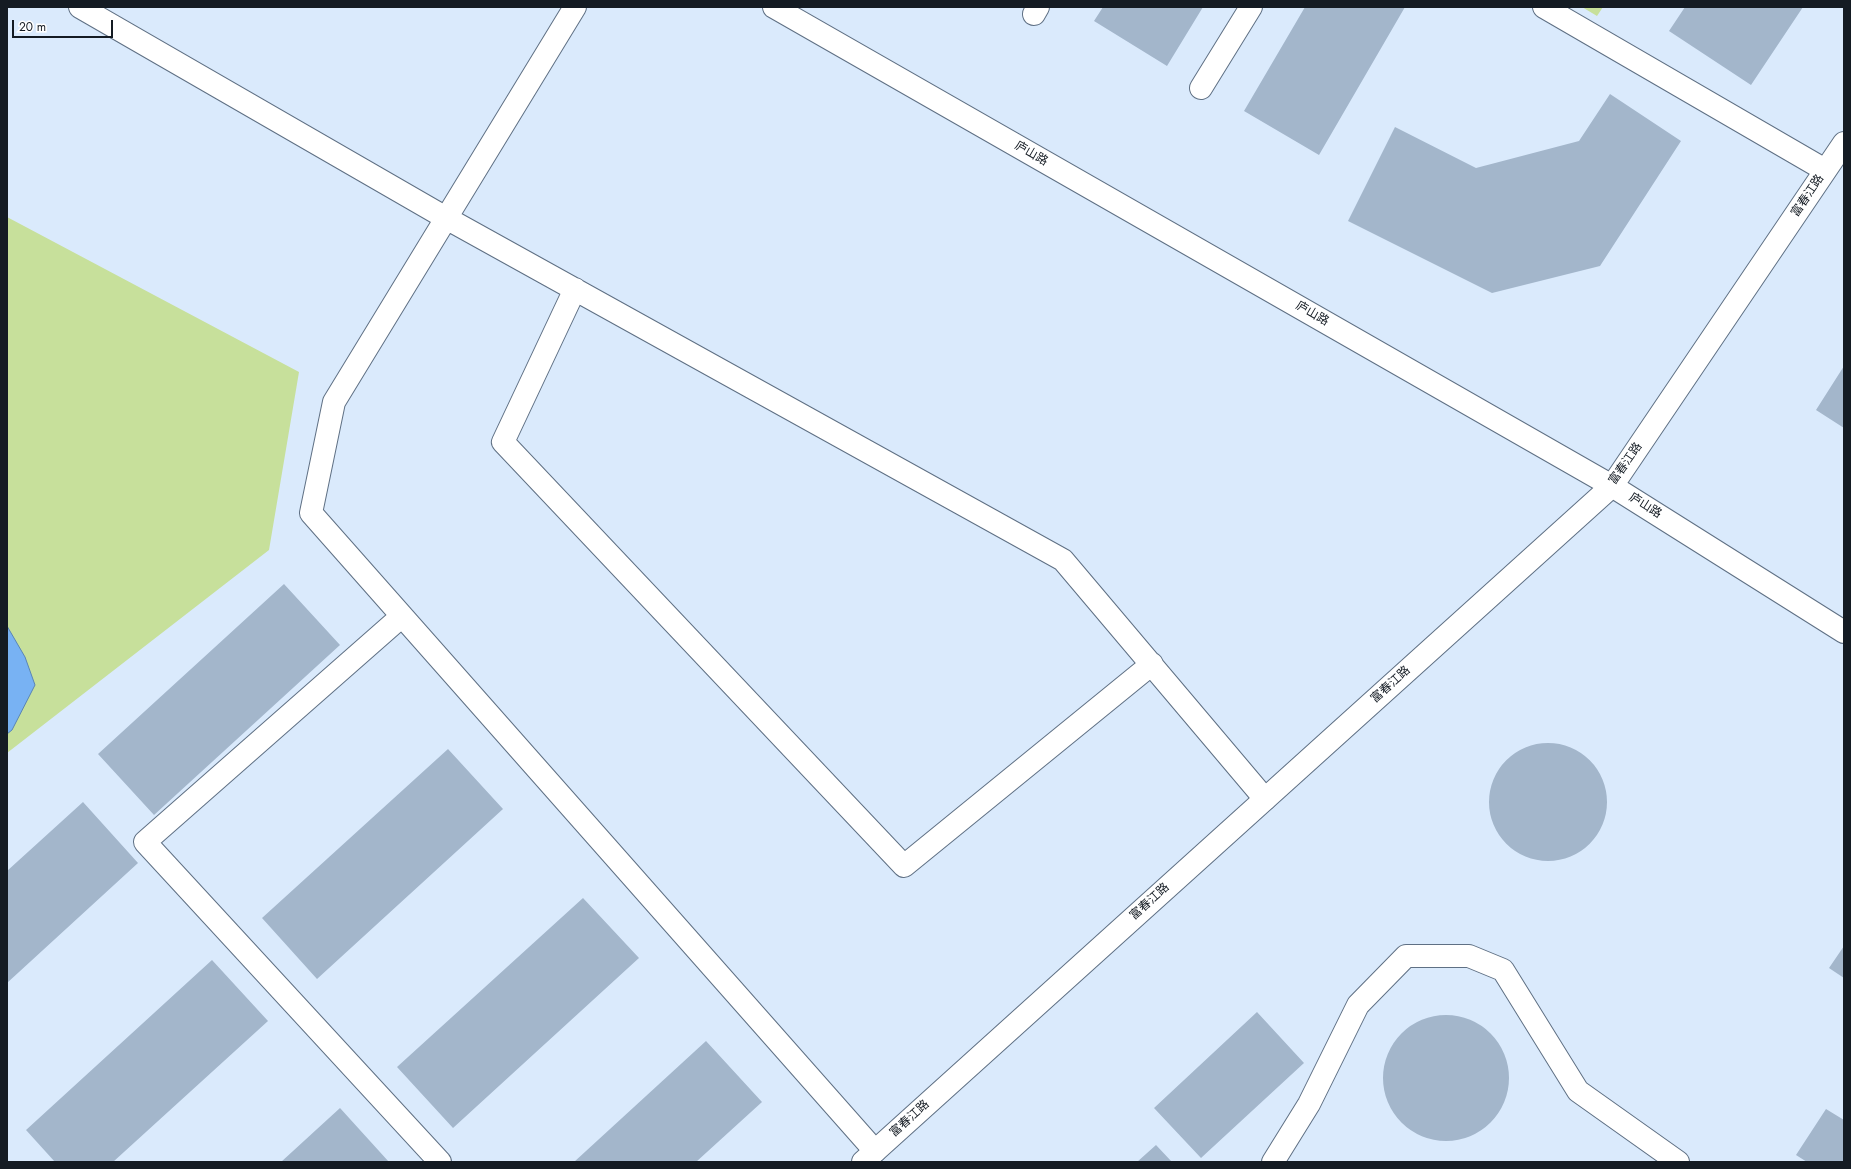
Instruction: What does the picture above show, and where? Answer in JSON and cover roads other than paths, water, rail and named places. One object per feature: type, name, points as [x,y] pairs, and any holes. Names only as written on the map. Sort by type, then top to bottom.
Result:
[{"type":"street","points":[[80,7],[446,218],[1064,560],[1266,799]]},
{"type":"street","points":[[575,7],[334,402],[311,513],[402,616],[869,1157]]},
{"type":"street","name":"庐山路","points":[[774,7],[1612,486],[1844,632]]},
{"type":"street","points":[[1201,88],[1251,7]]},
{"type":"street","points":[[1544,7],[1826,170]]},
{"type":"street","name":"富春江路","points":[[869,1157],[1612,486],[1844,143]]},
{"type":"street","points":[[575,289],[503,442],[904,866],[1152,664]]},
{"type":"street","points":[[402,616],[145,842],[440,1162]]},
{"type":"street","points":[[1273,1162],[1309,1104],[1358,1005],[1406,956],[1469,956],[1503,970],[1578,1091],[1678,1162]]},
{"type":"water","points":[[7,626],[25,657],[35,685],[12,730],[7,734]]}]
